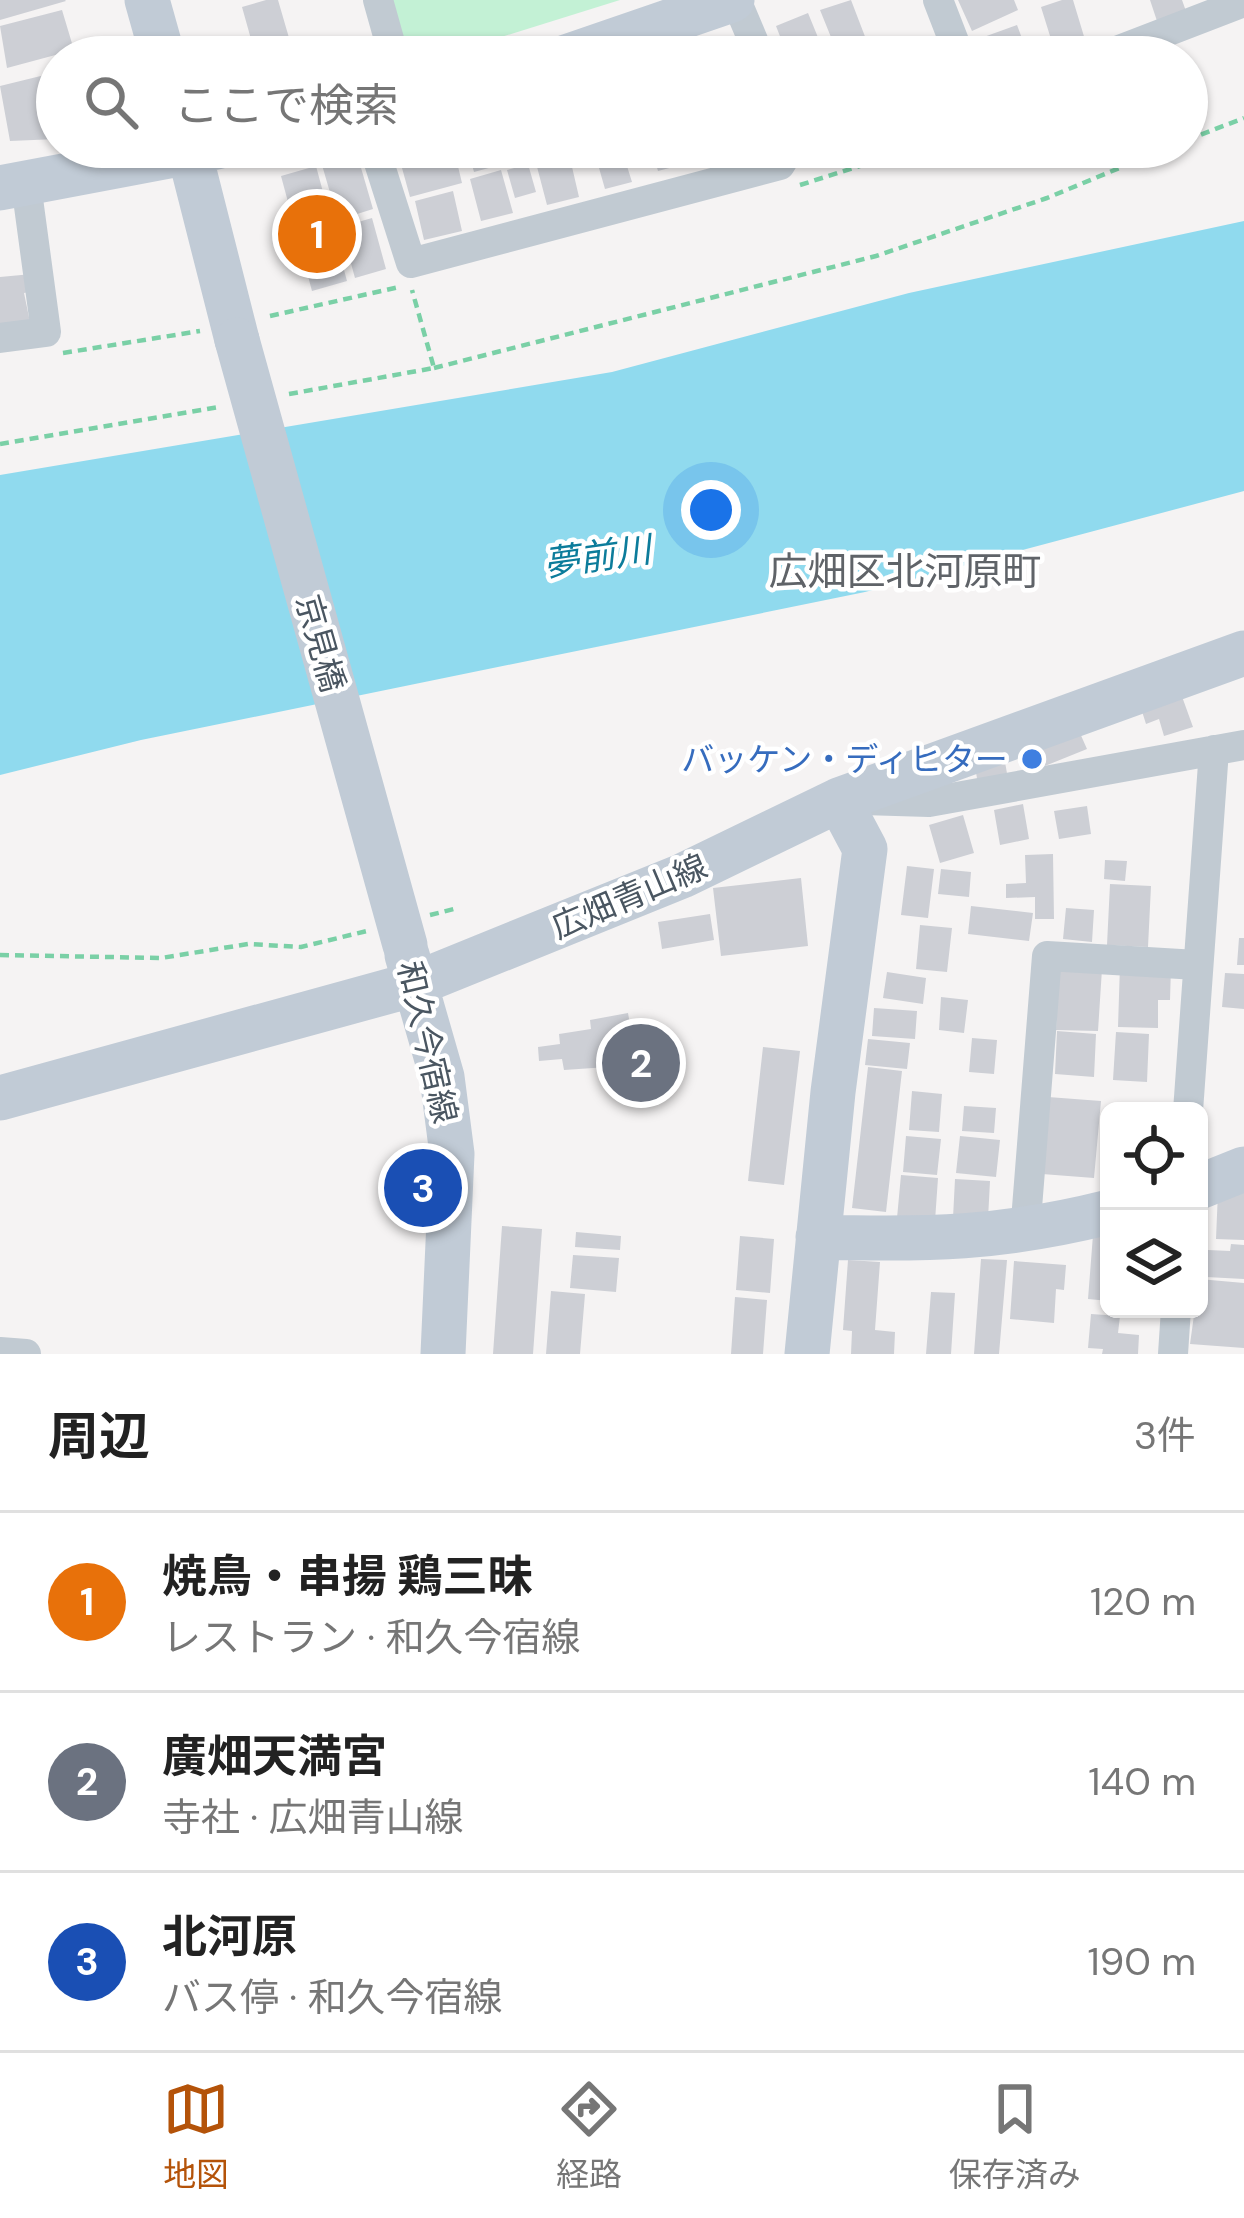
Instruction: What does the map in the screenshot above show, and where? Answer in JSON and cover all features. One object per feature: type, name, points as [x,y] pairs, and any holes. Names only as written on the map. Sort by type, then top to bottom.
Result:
[{"type":"main road","points":[[147,0],[157,36]]},
{"type":"main road","points":[[628,36],[734,0]]},
{"type":"main road","points":[[13,186],[103,168]]},
{"type":"main road","points":[[202,168],[235,333]]},
{"type":"main road","name":"京見橋","points":[[235,333],[405,944]]},
{"type":"main road","name":"広畑青山線","points":[[0,1098],[405,944],[682,876],[839,800],[1244,653]]},
{"type":"main road","points":[[807,1354],[865,849],[839,800]]},
{"type":"main road","name":"和久今宿線","points":[[405,944],[442,1077],[452,1154],[443,1354]]},
{"type":"main road","points":[[1208,1183],[1244,1169]]},
{"type":"main road","points":[[818,1237],[936,1240],[1025,1233],[1100,1214]]},
{"type":"street","points":[[378,0],[388,36]]},
{"type":"street","points":[[734,0],[750,36]]},
{"type":"street","points":[[938,0],[952,36]]},
{"type":"street","points":[[1156,36],[1244,2]]},
{"type":"street","points":[[381,168],[411,263],[769,168]]},
{"type":"street","points":[[0,338],[46,332],[13,186]]},
{"type":"street","points":[[839,800],[929,802],[1229,748],[1197,965],[1189,1102]]},
{"type":"street","points":[[1025,1233],[1047,956],[1197,965]]},
{"type":"street","points":[[1173,1354],[1175,1318]]},
{"type":"street","points":[[0,1352],[26,1354]]},
{"type":"path","points":[[1208,132],[1244,118]]},
{"type":"path","points":[[434,368],[876,256],[1048,198],[1120,168]]},
{"type":"path","points":[[46,356],[235,333]]},
{"type":"path","points":[[0,955],[161,958],[248,944],[405,944],[454,909]]},
{"type":"green space","points":[[392,0],[620,0],[504,36],[402,36]]},
{"type":"water","name":"夢前川","points":[[1244,221],[1244,491],[865,592],[141,740],[0,775],[0,475],[612,372],[909,293]]},
{"type":"building","points":[[0,0],[65,0],[66,1],[0,20]]},
{"type":"building","points":[[278,0],[288,36],[250,36],[242,7]]},
{"type":"building","points":[[851,0],[865,36],[831,36],[820,10]]},
{"type":"building","points":[[958,0],[1014,0],[1018,10],[972,31]]},
{"type":"building","points":[[1073,0],[1084,36],[1050,36],[1041,7]]},
{"type":"building","points":[[1150,0],[1182,0],[1187,14],[1158,24]]},
{"type":"building","points":[[62,10],[70,36],[36,36],[36,60],[7,68],[0,26]]},
{"type":"building","points":[[808,13],[817,36],[780,36],[776,26]]},
{"type":"building","points":[[1017,25],[1021,36],[987,36]]},
{"type":"building","points":[[36,77],[36,140],[10,141],[0,86]]},
{"type":"building","points":[[317,168],[347,281],[312,291],[281,176]]},
{"type":"building","points":[[323,168],[361,168],[373,209],[338,220]]},
{"type":"building","points":[[402,168],[458,168],[462,183],[410,197]]},
{"type":"building","points":[[529,168],[536,192],[515,198],[507,170]]},
{"type":"building","points":[[537,168],[572,168],[579,197],[547,205]]},
{"type":"building","points":[[599,168],[628,168],[632,182],[605,189]]},
{"type":"building","points":[[501,170],[513,213],[481,221],[470,179]]},
{"type":"building","points":[[453,191],[462,231],[424,240],[415,201]]},
{"type":"building","points":[[372,218],[386,269],[355,278],[341,227]]},
{"type":"building","points":[[32,274],[29,292],[24,293],[30,322],[0,326],[0,277]]},
{"type":"building","points":[[1180,691],[1193,727],[1164,736],[1159,719],[1146,724],[1140,705]]},
{"type":"building","points":[[1079,731],[1087,749],[1030,772],[1023,755]]},
{"type":"building","points":[[1005,762],[1008,779],[978,784],[975,767]]},
{"type":"building","points":[[1023,804],[1029,839],[1000,845],[994,810]]},
{"type":"building","points":[[1087,806],[1091,834],[1059,839],[1054,811]]},
{"type":"building","points":[[963,815],[974,853],[940,863],[929,825]]},
{"type":"building","points":[[1053,854],[1054,919],[1035,919],[1035,897],[1006,898],[1006,884],[1026,883],[1025,855]]},
{"type":"building","points":[[1105,860],[1127,861],[1125,881],[1104,879]]},
{"type":"building","points":[[907,866],[934,869],[928,918],[901,915]]},
{"type":"building","points":[[941,869],[971,872],[969,897],[938,894]]},
{"type":"building","points":[[801,878],[808,946],[721,956],[713,888]]},
{"type":"building","points":[[1110,884],[1151,886],[1148,947],[1107,945]]},
{"type":"building","points":[[971,906],[1033,913],[1029,941],[968,934]]},
{"type":"building","points":[[1066,908],[1094,910],[1092,942],[1063,939]]},
{"type":"building","points":[[710,914],[714,940],[662,949],[658,922]]},
{"type":"building","points":[[920,925],[952,928],[947,972],[916,969]]},
{"type":"building","points":[[1239,938],[1244,938],[1244,965],[1237,965]]},
{"type":"building","points":[[1120,965],[1171,967],[1170,1000],[1158,1000],[1158,1028],[1118,1027]]},
{"type":"building","points":[[1059,967],[1102,969],[1098,1031],[1056,1030]]},
{"type":"building","points":[[887,972],[926,978],[923,1004],[883,998]]},
{"type":"building","points":[[1225,973],[1244,974],[1244,1009],[1222,1007]]},
{"type":"building","points":[[941,997],[968,1000],[964,1033],[939,1030]]},
{"type":"building","points":[[874,1008],[917,1011],[915,1039],[872,1036]]},
{"type":"building","points":[[628,1013],[637,1065],[564,1070],[562,1059],[539,1061],[538,1047],[560,1044],[559,1034],[591,1029],[590,1020]]},
{"type":"building","points":[[1057,1031],[1096,1034],[1094,1077],[1055,1074]]},
{"type":"building","points":[[1116,1032],[1149,1034],[1147,1082],[1113,1080]]},
{"type":"building","points":[[972,1038],[997,1040],[994,1074],[969,1072]]},
{"type":"building","points":[[868,1039],[910,1043],[907,1069],[865,1065]]},
{"type":"building","points":[[763,1047],[800,1051],[784,1185],[748,1181]]},
{"type":"building","points":[[868,1067],[902,1071],[886,1212],[852,1208]]},
{"type":"building","points":[[912,1091],[942,1094],[939,1132],[909,1130]]},
{"type":"building","points":[[1048,1097],[1101,1101],[1094,1178],[1042,1174]]},
{"type":"building","points":[[964,1106],[996,1108],[994,1133],[962,1131]]},
{"type":"building","points":[[906,1136],[941,1139],[937,1175],[903,1172]]},
{"type":"building","points":[[960,1136],[1000,1140],[996,1177],[956,1173]]},
{"type":"building","points":[[901,1175],[938,1178],[935,1221],[897,1218]]},
{"type":"building","points":[[955,1179],[990,1181],[988,1219],[953,1218]]},
{"type":"building","points":[[1218,1191],[1244,1192],[1244,1240],[1216,1239]]},
{"type":"building","points":[[502,1226],[542,1229],[533,1354],[493,1354]]},
{"type":"building","points":[[576,1232],[621,1236],[620,1250],[575,1247]]},
{"type":"building","points":[[1093,1235],[1100,1235],[1100,1300],[1088,1299]]},
{"type":"building","points":[[740,1236],[774,1239],[770,1293],[736,1290]]},
{"type":"building","points":[[1231,1244],[1244,1245],[1244,1279],[1208,1277],[1208,1250],[1230,1251]]},
{"type":"building","points":[[573,1255],[619,1258],[616,1292],[570,1288]]},
{"type":"building","points":[[981,1259],[1007,1260],[999,1354],[974,1354]]},
{"type":"building","points":[[848,1260],[880,1262],[875,1330],[895,1332],[894,1354],[851,1354],[852,1331],[843,1330]]},
{"type":"building","points":[[1014,1261],[1066,1265],[1064,1290],[1056,1289],[1054,1323],[1010,1319]]},
{"type":"building","points":[[1208,1280],[1244,1283],[1244,1348],[1190,1344],[1194,1318],[1208,1318]]},
{"type":"building","points":[[551,1291],[585,1294],[580,1354],[546,1354]]},
{"type":"building","points":[[931,1292],[955,1293],[951,1354],[926,1354]]},
{"type":"building","points":[[735,1297],[767,1300],[763,1354],[731,1354]]},
{"type":"building","points":[[1091,1314],[1120,1318],[1118,1333],[1139,1335],[1138,1354],[1102,1354],[1103,1349],[1088,1348]]},
{"type":"place","name":"焼鳥・串揚 鶏三昧","points":[[317,234]]},
{"type":"place","name":"バッケン・ディヒター","points":[[1032,759]]},
{"type":"place","name":"廣畑天満宮","points":[[641,1063]]},
{"type":"place","name":"北河原","points":[[423,1188]]},
{"type":"district","name":"広畑区北河原町","points":[[905,571]]}]
